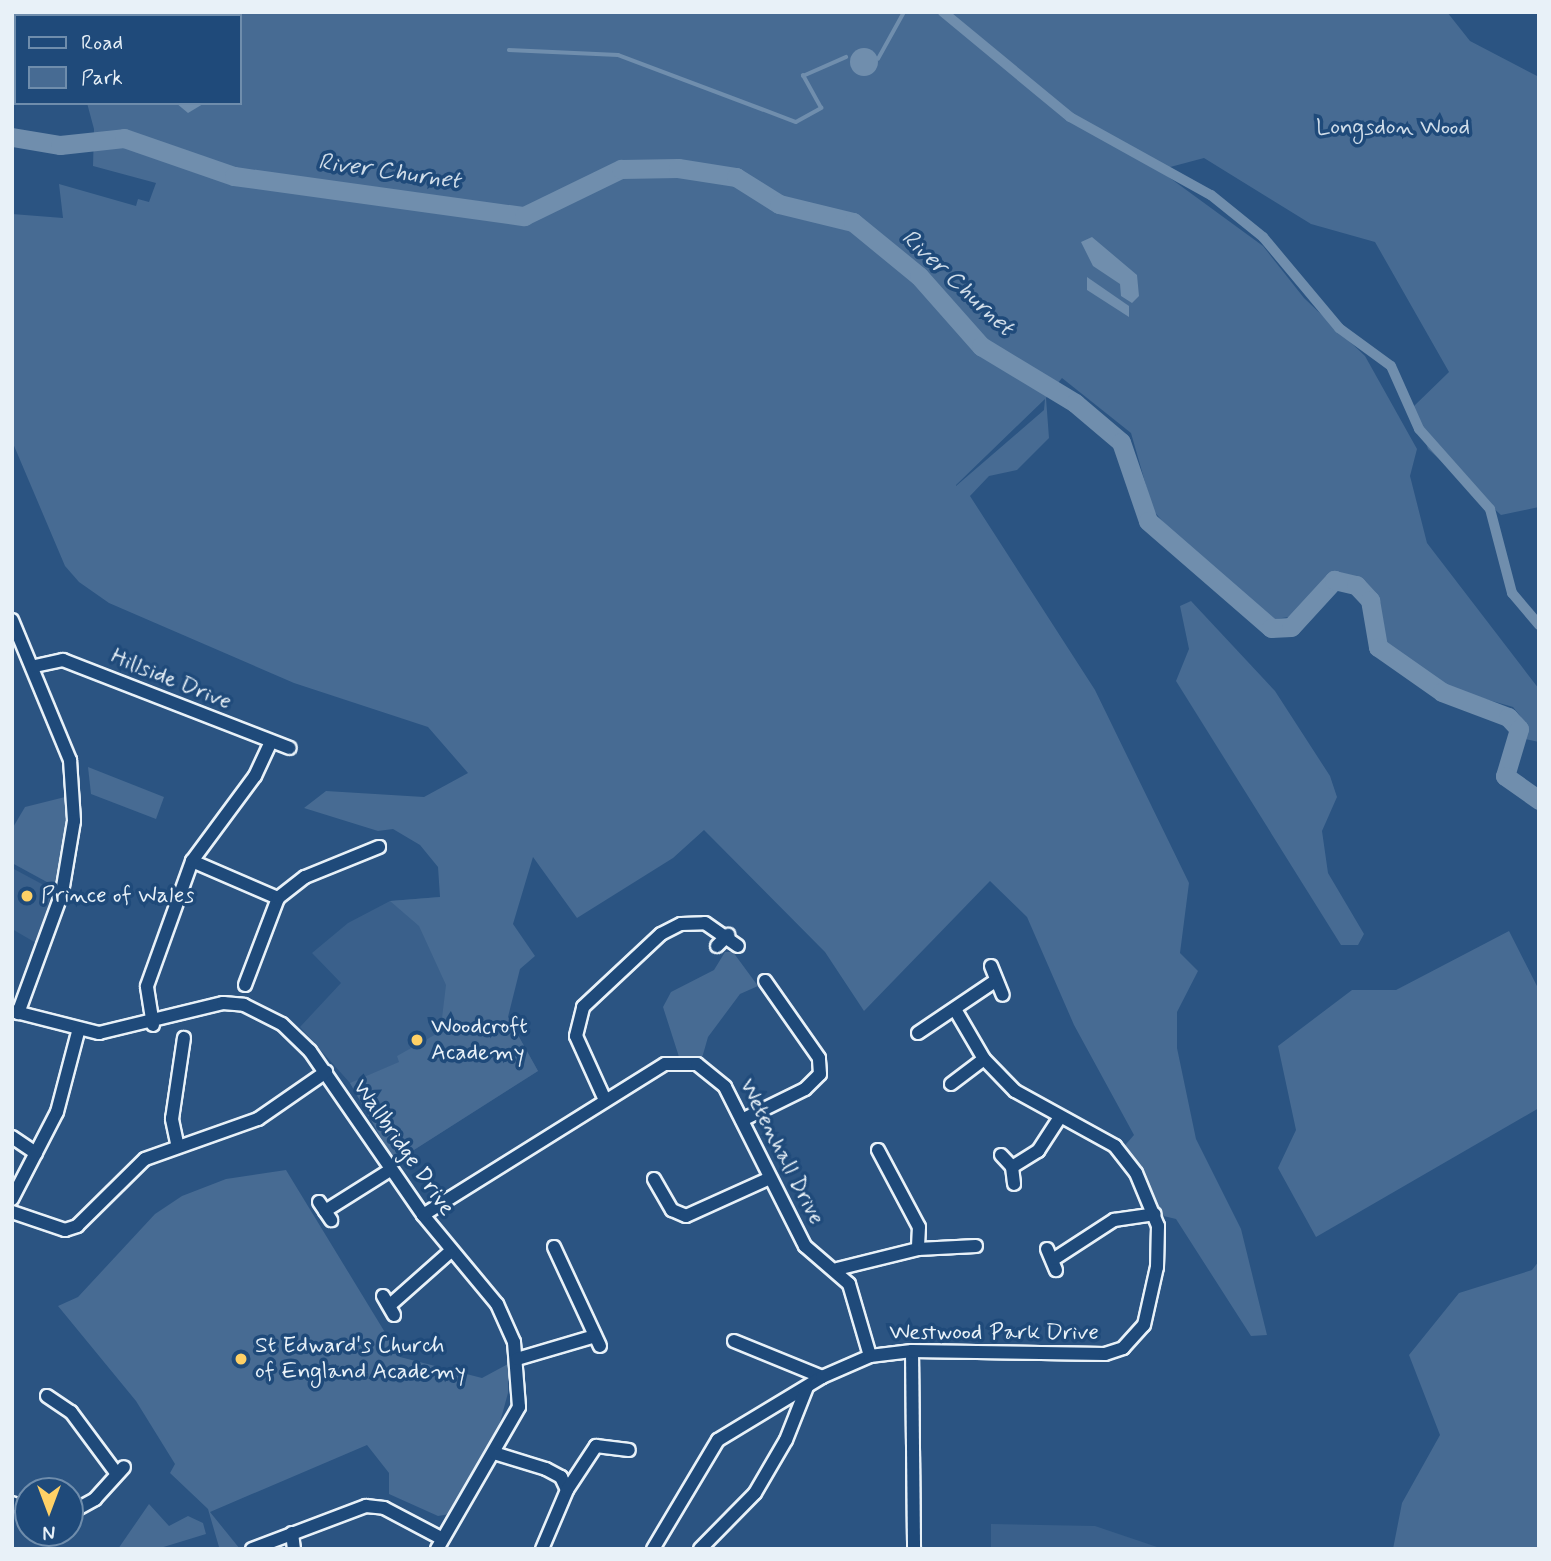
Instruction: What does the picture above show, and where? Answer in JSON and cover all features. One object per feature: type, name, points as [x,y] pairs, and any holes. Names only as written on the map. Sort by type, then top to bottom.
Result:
[{"type":"street","points":[[12,620],[36,666],[70,760],[74,821],[62,893],[15,1012]]},
{"type":"street","name":"Hillside Drive","points":[[36,666],[63,660],[290,748]]},
{"type":"street","points":[[153,1025],[147,986],[192,861],[255,776],[271,742]]},
{"type":"street","points":[[246,985],[278,898],[305,877],[379,847]]},
{"type":"street","points":[[192,861],[278,898]]},
{"type":"street","points":[[605,1100],[576,1036],[583,1007],[671,928],[705,923],[728,936],[738,946]]},
{"type":"street","points":[[717,946],[728,936]]},
{"type":"street","points":[[991,966],[1003,995]]},
{"type":"street","points":[[742,1120],[805,1089],[820,1073],[819,1058],[765,981]]},
{"type":"street","points":[[918,1033],[956,1011],[995,981]]},
{"type":"street","name":"Wallbridge Drive","points":[[15,1012],[78,1032],[153,1025],[200,1007],[244,1004],[288,1029],[326,1072],[423,1215],[497,1304],[517,1359],[519,1407],[439,1543]]},
{"type":"street","points":[[956,1011],[984,1059],[1015,1091],[1115,1146],[1155,1214],[1114,1220],[1052,1259]]},
{"type":"street","points":[[12,1199],[61,1101],[78,1032]]},
{"type":"street","points":[[177,1143],[172,1119],[184,1038]]},
{"type":"street","points":[[951,1084],[984,1059]]},
{"type":"street","name":"Wetenhall Drive","points":[[423,1215],[665,1064],[687,1061],[718,1076],[805,1246],[837,1269],[854,1294],[870,1356]]},
{"type":"street","points":[[12,1212],[65,1230],[77,1227],[145,1159],[177,1143],[258,1119],[326,1072]]},
{"type":"street","points":[[1012,1167],[1038,1151],[1060,1117]]},
{"type":"street","points":[[12,1137],[36,1153]]},
{"type":"street","points":[[878,1150],[919,1227],[918,1249]]},
{"type":"street","points":[[1001,1155],[1012,1167],[1014,1184]]},
{"type":"street","points":[[325,1211],[390,1170]]},
{"type":"street","points":[[654,1179],[671,1210],[686,1216],[770,1178]]},
{"type":"street","name":"Westwood Park Drive","points":[[653,1549],[718,1440],[822,1377],[870,1356],[912,1351],[1010,1357],[1123,1348],[1150,1311],[1155,1214]]},
{"type":"street","points":[[837,1269],[918,1249],[975,1246]]},
{"type":"street","points":[[517,1359],[597,1341],[554,1247]]},
{"type":"street","points":[[389,1305],[451,1251]]},
{"type":"street","points":[[734,1342],[822,1377]]},
{"type":"street","points":[[912,1351],[914,1549]]},
{"type":"street","points":[[700,1549],[755,1493],[786,1440],[807,1387]]},
{"type":"street","points":[[47,1396],[71,1412],[121,1471],[95,1499],[84,1505]]},
{"type":"street","points":[[542,1549],[567,1490],[596,1446],[629,1450]]},
{"type":"street","points":[[494,1453],[546,1469],[561,1477],[567,1490]]},
{"type":"street","points":[[252,1549],[375,1506],[439,1543]]},
{"type":"street","points":[[292,1533],[294,1549]]},
{"type":"shaded area","points":[[864,48],[874,52],[878,62],[874,72],[864,76],[854,72],[850,62],[854,52]]},
{"type":"shaded area","points":[[178,105],[201,105],[188,113]]},
{"type":"shaded area","points":[[1092,237],[1137,275],[1139,296],[1132,303],[1121,296],[1120,284],[1093,266],[1081,242]]},
{"type":"shaded area","points":[[1087,277],[1129,306],[1129,317],[1087,290]]},
{"type":"shaded area","points":[[12,868],[53,890],[36,943],[12,929]]},
{"type":"shaded area","name":"Woodcroft Academy","points":[[440,897],[538,1071],[395,1162],[350,1083],[300,1027],[341,983],[312,953],[348,923],[390,901]]},
{"type":"shaded area","points":[[991,1524],[1095,1526],[1163,1549],[991,1549]]},
{"type":"green space","name":"Longsdon Wood","points":[[124,12],[1447,12],[1470,41],[1539,77],[1539,507],[1501,515],[1428,449],[1413,407],[1449,372],[1375,242],[1311,224],[1204,158],[1159,170],[1263,246],[1304,298],[1365,356],[1417,449],[1410,476],[1427,543],[1539,689],[1539,742],[1521,738],[1521,717],[1513,707],[1450,689],[1383,646],[1375,595],[1359,577],[1337,574],[1290,617],[1274,619],[1174,535],[1153,510],[1131,433],[1062,378],[1046,398],[1049,438],[1017,470],[989,476],[970,496],[1095,690],[1189,883],[1180,953],[1198,971],[1177,1012],[1177,1048],[1196,1139],[1241,1229],[1267,1335],[1251,1336],[1176,1219],[1155,1214],[1120,1151],[1134,1135],[1074,1025],[1027,917],[990,881],[864,1011],[825,952],[704,830],[673,858],[577,918],[533,857],[513,924],[535,956],[520,969],[508,1017],[538,1071],[395,1162],[350,1083],[399,1062],[397,1056],[447,1028],[442,1018],[446,985],[419,926],[390,901],[440,897],[438,867],[420,845],[393,829],[378,831],[304,808],[326,791],[424,797],[468,773],[428,727],[294,683],[109,603],[79,582],[65,566],[12,441],[12,214],[63,218],[59,184],[136,206],[138,199],[149,202],[156,183],[93,166],[94,129],[88,105],[242,105],[242,14]],"holes":[[[1045,399],[1044,410],[956,485]]]},
{"type":"green space","points":[[1191,601],[1275,691],[1330,776],[1337,797],[1322,831],[1328,873],[1364,934],[1358,945],[1341,945],[1176,681],[1189,649],[1180,606]]},
{"type":"green space","points":[[88,767],[164,797],[156,819],[91,794]]},
{"type":"green space","points":[[65,797],[65,827],[56,887],[12,863],[12,829],[25,807]]},
{"type":"green space","points":[[1509,931],[1539,990],[1539,1108],[1316,1237],[1278,1168],[1296,1130],[1278,1046],[1352,990],[1396,990]]},
{"type":"green space","points":[[725,952],[733,952],[758,986],[740,994],[708,1037],[700,1065],[680,1060],[663,1007],[671,992],[714,970]]},
{"type":"green space","name":"St Edward's Church of England Academy","points":[[286,1170],[400,1357],[482,1378],[508,1364],[508,1393],[499,1426],[450,1514],[438,1516],[389,1494],[389,1473],[367,1445],[210,1512],[240,1549],[219,1547],[208,1509],[170,1473],[175,1464],[136,1401],[58,1306],[78,1297],[155,1214],[182,1196],[226,1179]]},
{"type":"green space","points":[[1539,1261],[1539,1549],[1393,1549],[1402,1503],[1440,1435],[1409,1355],[1459,1293],[1532,1270]]},
{"type":"green space","points":[[149,1504],[169,1526],[188,1516],[203,1523],[206,1534],[157,1549],[118,1549]]},
{"type":"waterway","points":[[878,59],[904,12]]},
{"type":"waterway","points":[[943,12],[1070,117],[1211,195],[1263,237],[1339,328],[1391,366],[1419,429],[1490,509],[1512,593],[1539,625]]},
{"type":"waterway","points":[[509,50],[618,55],[796,122],[821,108],[803,76],[846,57]]},
{"type":"waterway","name":"River Churnet","points":[[12,137],[60,145],[124,138],[234,176],[524,216],[621,169],[678,168],[736,177],[779,204],[853,222],[919,276],[981,346],[1075,403],[1121,442],[1148,521],[1271,628],[1291,627],[1334,580],[1356,585],[1370,600],[1378,647],[1442,692],[1508,717],[1519,729],[1505,776],[1539,800]]},
{"type":"place","name":"Prince of Wales","points":[[27,896]]},
{"type":"place","name":"Woodcroft Academy","points":[[417,1040]]},
{"type":"place","name":"St Edward's Church of England Academy","points":[[241,1359]]}]
